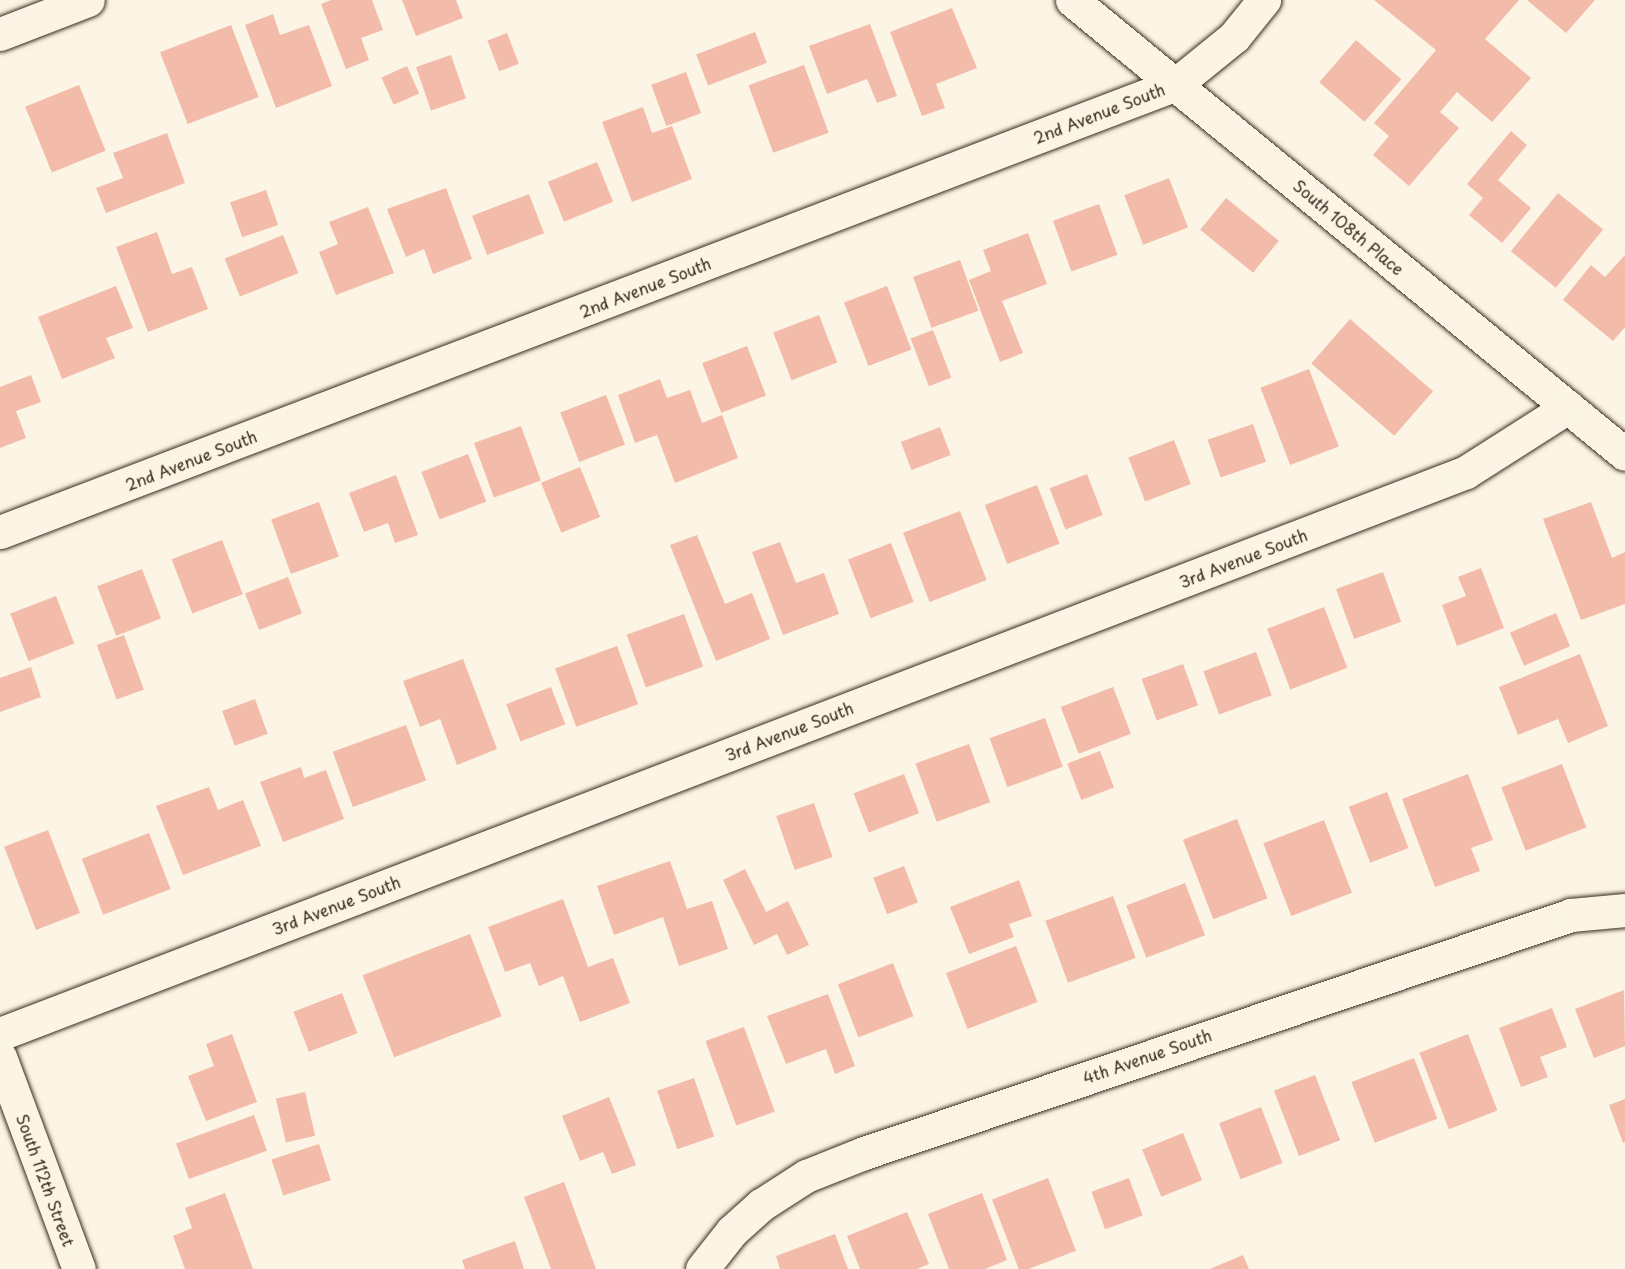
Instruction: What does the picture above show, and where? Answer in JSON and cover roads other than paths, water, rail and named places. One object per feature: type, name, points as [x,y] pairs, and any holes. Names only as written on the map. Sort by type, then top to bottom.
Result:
[{"type":"street","points":[[0,34],[88,0]]},
{"type":"street","name":"South 108th Place","points":[[1072,0],[1625,454]]},
{"type":"street","name":"2nd Avenue South","points":[[0,532],[1176,84],[1234,36],[1264,0]]},
{"type":"street","name":"3rd Avenue South","points":[[0,1034],[1466,472],[1568,407]]},
{"type":"street","name":"4th Avenue South","points":[[702,1269],[732,1231],[761,1204],[806,1176],[864,1153],[1571,915],[1625,910]]},
{"type":"street","name":"South 112th Street","points":[[0,1057],[79,1269]]}]
